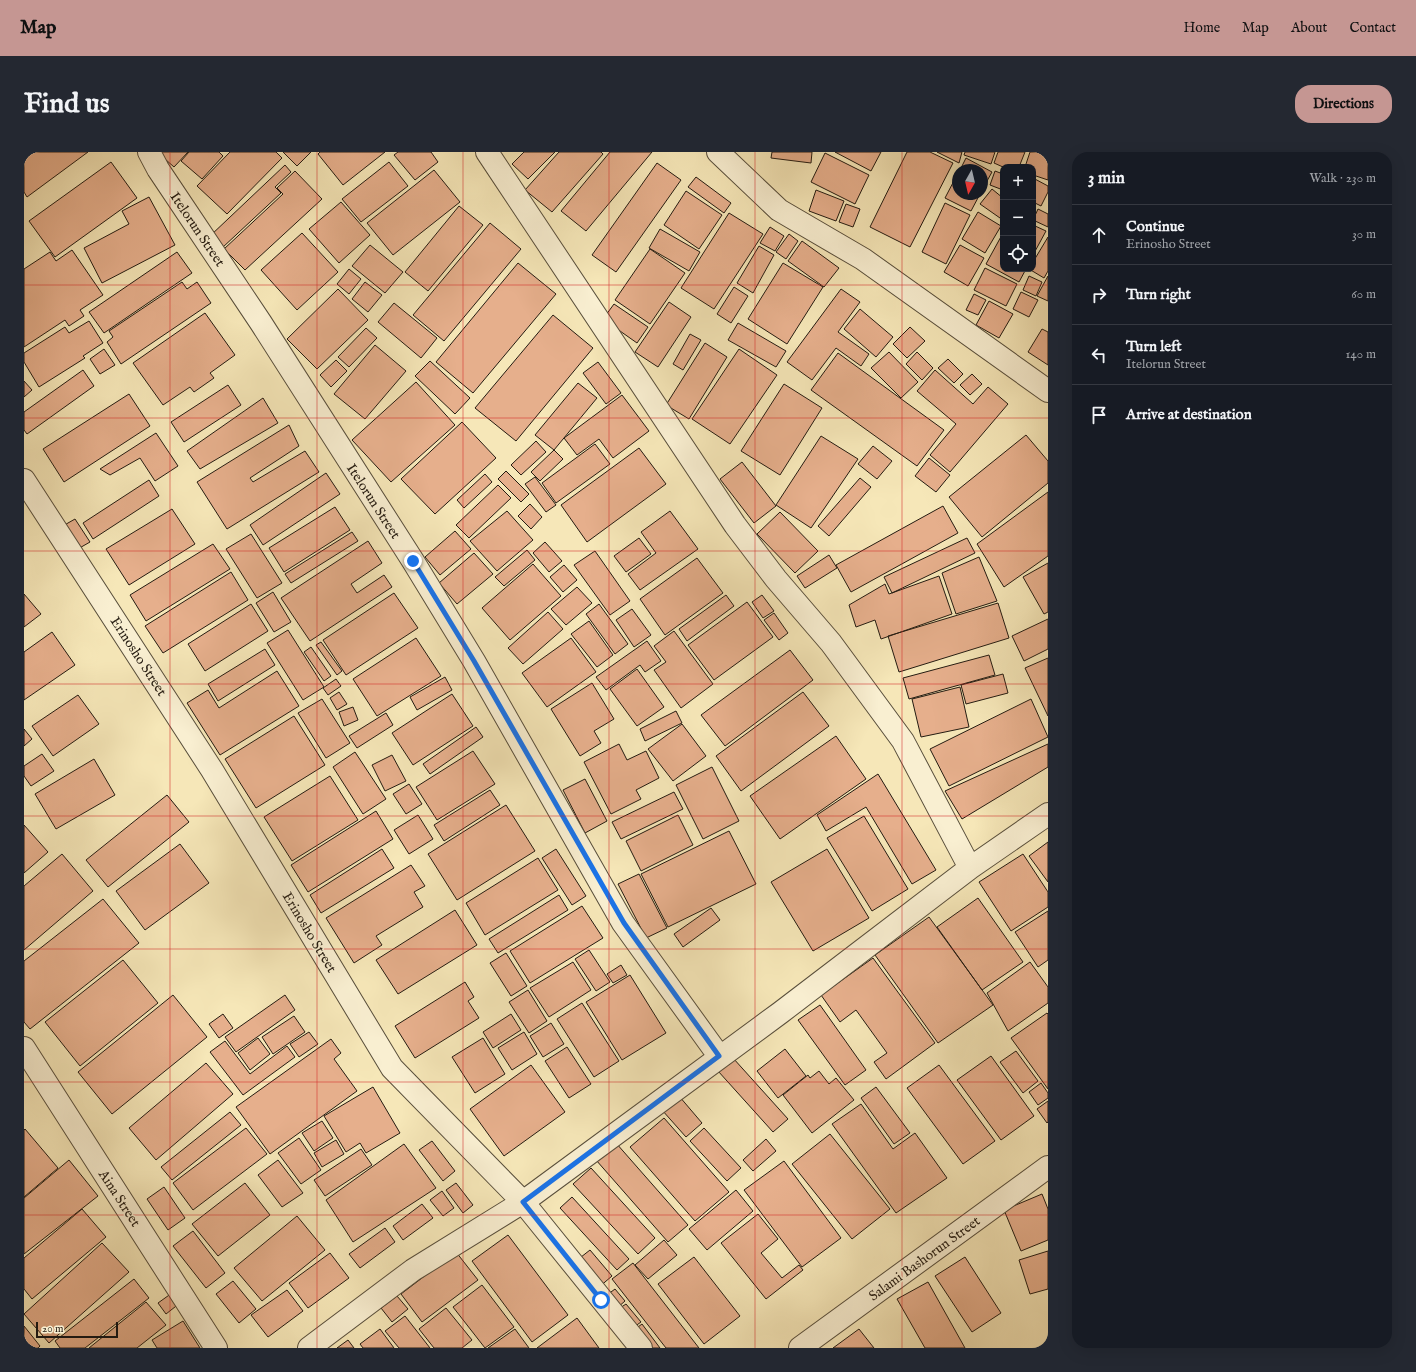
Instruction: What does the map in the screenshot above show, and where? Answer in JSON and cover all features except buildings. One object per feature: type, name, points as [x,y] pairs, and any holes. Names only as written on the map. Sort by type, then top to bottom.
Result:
[{"type":"street","name":"Itelorun Street","points":[[150,152],[158,170],[262,323],[413,561],[474,661],[624,923],[719,1056]]},
{"type":"street","points":[[487,152],[735,525],[776,579],[831,644],[903,741],[970,868]]},
{"type":"street","points":[[718,152],[779,210],[863,260],[1048,391]]},
{"type":"street","name":"Erinosho Street","points":[[24,480],[212,770],[392,1068],[523,1202],[641,1348]]},
{"type":"street","points":[[309,1348],[413,1270],[523,1202],[786,1008],[970,868],[1048,814]]},
{"type":"street","name":"Aina Street","points":[[24,1048],[216,1348]]},
{"type":"street","name":"Salami Bashorun Street","points":[[800,1348],[1048,1167]]},
{"type":"route","points":[[413,561],[474,661],[624,923],[719,1056],[523,1202],[601,1300]]}]
